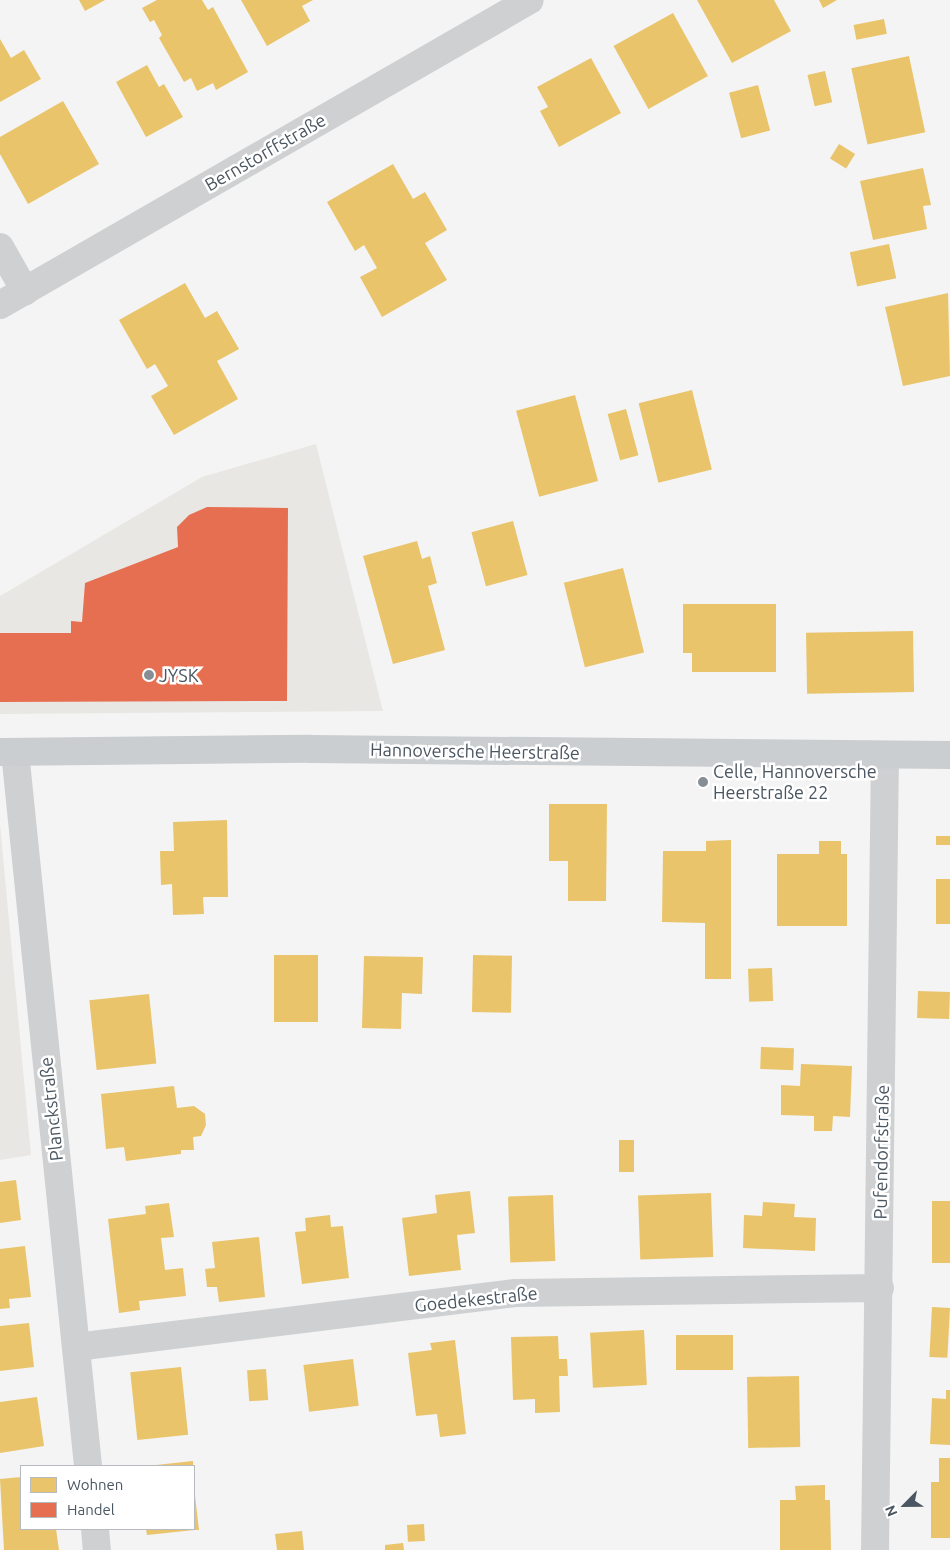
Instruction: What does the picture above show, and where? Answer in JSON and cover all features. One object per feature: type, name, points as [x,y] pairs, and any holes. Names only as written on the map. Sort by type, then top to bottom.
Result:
[{"type":"main road","name":"Hannoversche Heerstraße","points":[[7,752],[310,749],[950,755]]},
{"type":"street","name":"Bernstorffstraße","points":[[0,305],[530,0]]},
{"type":"street","points":[[0,247],[25,290]]},
{"type":"street","name":"Planckstraße","points":[[7,752],[88,1465]]},
{"type":"street","name":"Pufendorfstraße","points":[[875,1550],[880,1288],[885,755]]},
{"type":"street","name":"Goedekestraße","points":[[76,1347],[516,1292],[880,1288]]},
{"type":"street","points":[[95,1530],[97,1550]]},
{"type":"shaded area","points":[[316,444],[383,711],[0,714],[0,596],[202,477]]},
{"type":"shaded area","points":[[0,824],[31,1155],[0,1160]]},
{"type":"building: Wohnen","points":[[79,0],[105,0],[85,11]]},
{"type":"building: Wohnen","points":[[157,0],[202,0],[208,10],[213,7],[248,72],[216,90],[213,83],[197,91],[191,78],[184,82],[159,38],[162,35],[154,20],[150,22],[142,8]]},
{"type":"building: Wohnen","points":[[241,0],[313,0],[302,6],[310,21],[267,46]]},
{"type":"building: Wohnen","points":[[697,0],[774,0],[791,31],[732,63]]},
{"type":"building: Wohnen","points":[[819,0],[837,0],[823,8]]},
{"type":"building: Wohnen","points":[[673,13],[708,76],[648,109],[614,46]]},
{"type":"building: Wohnen","points":[[884,19],[887,34],[856,40],[854,25]]},
{"type":"building: Wohnen","points":[[0,39],[11,58],[24,50],[41,79],[0,102]]},
{"type":"building: Wohnen","points":[[909,56],[925,132],[868,145],[851,68]]},
{"type":"building: Wohnen","points":[[591,58],[621,113],[559,147],[540,111],[548,107],[537,87]]},
{"type":"building: Wohnen","points":[[147,65],[159,87],[164,84],[183,117],[146,137],[116,82]]},
{"type":"building: Wohnen","points":[[825,71],[832,102],[815,106],[807,75]]},
{"type":"building: Wohnen","points":[[758,85],[770,130],[741,138],[729,93]]},
{"type":"building: Wohnen","points":[[63,101],[99,164],[28,204],[0,154],[0,137]]},
{"type":"building: Wohnen","points":[[839,144],[855,154],[846,168],[830,158]]},
{"type":"building: Wohnen","points":[[393,164],[413,199],[425,192],[447,230],[425,243],[447,280],[382,317],[360,277],[377,268],[364,245],[355,251],[327,202]]},
{"type":"building: Wohnen","points":[[923,168],[931,205],[923,206],[927,229],[873,240],[860,181]]},
{"type":"building: Wohnen","points":[[889,244],[896,278],[857,287],[850,252]]},
{"type":"building: Wohnen","points":[[185,283],[205,318],[217,311],[239,349],[217,361],[238,399],[174,435],[151,396],[168,386],[155,364],[147,369],[119,320]]},
{"type":"building: Wohnen","points":[[948,293],[950,376],[903,386],[885,307]]},
{"type":"building: Wohnen","points":[[692,390],[712,470],[658,483],[639,403]]},
{"type":"building: Wohnen","points":[[575,395],[598,481],[539,497],[516,411]]},
{"type":"building: Wohnen","points":[[626,409],[638,455],[620,460],[608,414]]},
{"type":"building: Wohnen","points":[[513,521],[527,575],[486,586],[471,532]]},
{"type":"building: Wohnen","points":[[417,541],[422,559],[430,556],[437,583],[428,586],[445,650],[393,664],[363,556]]},
{"type":"building: Wohnen","points":[[623,568],[644,652],[585,667],[564,583]]},
{"type":"building: Wohnen","points":[[683,604],[776,604],[776,672],[692,672],[692,653],[683,653]]},
{"type":"building: Wohnen","points":[[913,631],[914,692],[807,694],[806,633]]},
{"type":"building: Wohnen","points":[[549,804],[607,804],[606,901],[568,901],[568,861],[549,861]]},
{"type":"building: Wohnen","points":[[227,820],[228,897],[203,897],[204,914],[173,915],[172,884],[161,885],[160,851],[174,851],[173,822]]},
{"type":"building: Wohnen","points":[[936,836],[950,836],[950,845],[936,845]]},
{"type":"building: Wohnen","points":[[731,840],[731,979],[705,979],[705,923],[662,922],[663,851],[706,851],[706,841]]},
{"type":"building: Wohnen","points":[[819,841],[841,841],[841,854],[847,854],[847,926],[777,926],[777,854],[819,854]]},
{"type":"building: Wohnen","points":[[936,879],[950,879],[950,924],[936,924]]},
{"type":"building: Wohnen","points":[[274,955],[318,955],[318,1022],[274,1022]]},
{"type":"building: Wohnen","points":[[473,955],[512,956],[511,1013],[472,1012]]},
{"type":"building: Wohnen","points":[[364,956],[423,957],[422,994],[402,993],[401,1029],[362,1028]]},
{"type":"building: Wohnen","points":[[772,968],[773,1001],[749,1002],[748,969]]},
{"type":"building: Wohnen","points":[[918,991],[950,992],[949,1019],[917,1018]]},
{"type":"building: Wohnen","points":[[149,994],[156,1064],[97,1070],[89,1000]]},
{"type":"building: Wohnen","points":[[761,1047],[794,1048],[793,1070],[760,1069]]},
{"type":"building: Wohnen","points":[[801,1064],[852,1066],[850,1117],[833,1116],[832,1131],[814,1131],[814,1116],[781,1115],[781,1085],[800,1086]]},
{"type":"building: Wohnen","points":[[174,1086],[177,1108],[194,1106],[205,1114],[206,1125],[201,1136],[193,1137],[194,1150],[181,1150],[181,1154],[126,1161],[124,1147],[106,1149],[101,1094]]},
{"type":"building: Wohnen","points":[[619,1140],[634,1140],[634,1172],[619,1172]]},
{"type":"building: Wohnen","points":[[16,1180],[21,1220],[0,1223],[0,1182]]},
{"type":"building: Wohnen","points":[[470,1191],[475,1233],[457,1235],[461,1270],[409,1276],[402,1218],[437,1213],[435,1195]]},
{"type":"building: Wohnen","points":[[711,1193],[713,1257],[640,1260],[638,1196]]},
{"type":"building: Wohnen","points":[[553,1195],[555,1261],[510,1263],[508,1197]]},
{"type":"building: Wohnen","points":[[932,1201],[950,1201],[950,1263],[932,1263]]},
{"type":"building: Wohnen","points":[[763,1202],[795,1204],[794,1217],[816,1218],[815,1251],[743,1248],[744,1215],[762,1216]]},
{"type":"building: Wohnen","points":[[169,1203],[174,1237],[161,1238],[165,1270],[183,1268],[186,1296],[139,1301],[140,1310],[119,1313],[108,1219],[146,1214],[145,1206]]},
{"type":"building: Wohnen","points":[[330,1215],[331,1227],[343,1226],[349,1278],[302,1284],[295,1232],[306,1231],[305,1218]]},
{"type":"building: Wohnen","points":[[259,1237],[265,1297],[219,1302],[217,1287],[207,1287],[205,1269],[215,1268],[212,1242]]},
{"type":"building: Wohnen","points":[[25,1246],[31,1297],[9,1299],[10,1308],[0,1309],[0,1249]]},
{"type":"building: Wohnen","points":[[932,1307],[950,1308],[947,1358],[929,1357]]},
{"type":"building: Wohnen","points":[[29,1323],[34,1367],[0,1371],[0,1326]]},
{"type":"building: Wohnen","points":[[644,1330],[647,1385],[593,1388],[590,1333]]},
{"type":"building: Wohnen","points":[[676,1335],[733,1335],[733,1370],[676,1370]]},
{"type":"building: Wohnen","points":[[558,1336],[559,1359],[567,1359],[568,1376],[559,1376],[560,1412],[535,1413],[535,1399],[513,1400],[511,1337]]},
{"type":"building: Wohnen","points":[[455,1340],[466,1434],[440,1437],[437,1414],[416,1416],[408,1353],[432,1350],[430,1343]]},
{"type":"building: Wohnen","points":[[353,1359],[359,1406],[309,1412],[303,1365]]},
{"type":"building: Wohnen","points":[[181,1367],[188,1435],[137,1440],[130,1372]]},
{"type":"building: Wohnen","points":[[266,1369],[268,1400],[249,1401],[247,1370]]},
{"type":"building: Wohnen","points":[[799,1376],[800,1447],[748,1448],[747,1377]]},
{"type":"building: Wohnen","points":[[946,1390],[950,1390],[950,1445],[930,1444],[932,1398],[946,1399]]},
{"type":"building: Wohnen","points":[[37,1397],[44,1446],[0,1453],[0,1402]]},
{"type":"building: Wohnen","points":[[939,1458],[950,1458],[950,1538],[931,1538],[931,1482],[939,1482]]},
{"type":"building: Wohnen","points":[[193,1461],[193,1465],[156,1465]]},
{"type":"building: Wohnen","points":[[20,1477],[20,1530],[56,1530],[59,1550],[4,1550],[0,1479]]},
{"type":"building: Wohnen","points":[[825,1485],[825,1500],[830,1500],[831,1550],[780,1550],[780,1500],[796,1500],[795,1486]]},
{"type":"building: Wohnen","points":[[195,1496],[199,1530],[195,1530]]},
{"type":"building: Wohnen","points":[[424,1524],[425,1541],[408,1542],[407,1525]]},
{"type":"building: Wohnen","points":[[146,1530],[194,1530],[147,1535]]},
{"type":"building: Wohnen","points":[[302,1531],[304,1550],[277,1550],[275,1534]]},
{"type":"building: Wohnen","points":[[403,1543],[404,1550],[385,1550],[385,1545]]},
{"type":"building: Handel","points":[[207,507],[288,508],[287,701],[0,702],[0,633],[71,633],[71,621],[82,622],[85,583],[178,547],[177,527],[189,515]]},
{"type":"place","name":"JYSK","points":[[149,675]]},
{"type":"place","name":"Celle, Hannoversche Heerstraße 22","points":[[703,782]]}]
